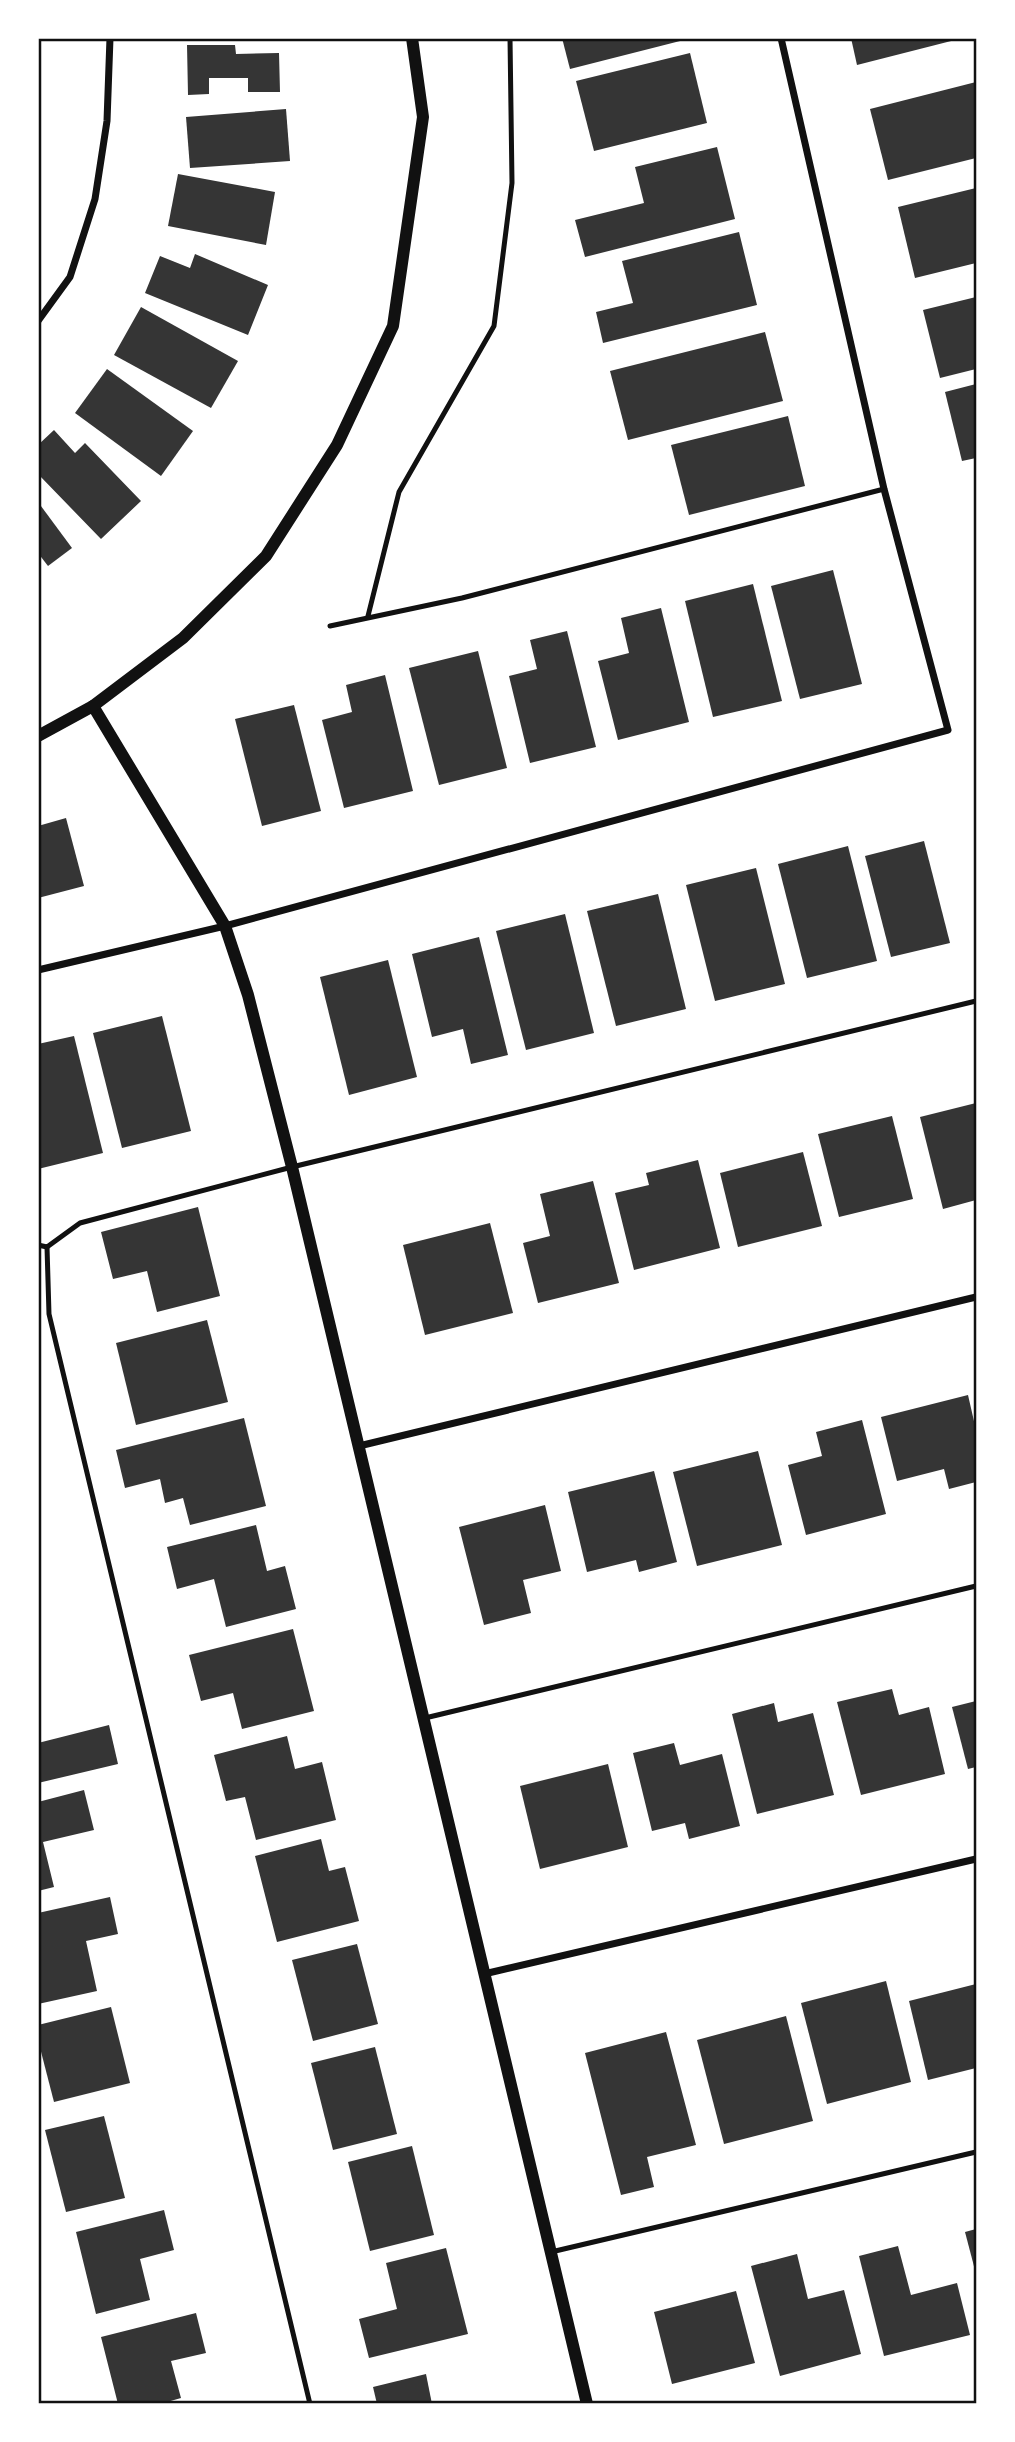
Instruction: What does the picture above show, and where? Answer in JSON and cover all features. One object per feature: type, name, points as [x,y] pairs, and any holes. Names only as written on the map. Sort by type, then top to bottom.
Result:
[{"type":"street","points":[[38,321],[71,276],[95,200],[107,121],[110,38]]},
{"type":"street","points":[[38,736],[93,706],[183,638],[266,556],[337,445],[393,326],[423,117],[412,38]]},
{"type":"street","points":[[38,970],[225,926],[948,730],[884,489],[781,38]]},
{"type":"street","points":[[93,706],[225,926],[248,995],[292,1167],[587,2403]]},
{"type":"street","points":[[359,1446],[976,1297]]},
{"type":"street","points":[[484,1974],[976,1859]]},
{"type":"lane","points":[[368,616],[399,492],[494,326],[512,183],[510,38]]},
{"type":"lane","points":[[330,626],[462,598],[884,489]]},
{"type":"lane","points":[[38,1245],[47,1247],[80,1223],[292,1167],[976,1001]]},
{"type":"lane","points":[[47,1247],[49,1314],[310,2403]]},
{"type":"lane","points":[[424,1718],[976,1586]]},
{"type":"lane","points":[[551,2252],[976,2152]]},
{"type":"building","points":[[562,38],[688,38],[688,39],[570,69]]},
{"type":"building","points":[[851,38],[959,38],[959,39],[857,65]]},
{"type":"building","points":[[187,45],[235,45],[236,54],[279,53],[280,92],[248,92],[248,78],[209,78],[209,94],[188,95]]},
{"type":"building","points":[[690,53],[707,123],[594,151],[576,81]]},
{"type":"building","points":[[976,82],[976,158],[888,180],[870,109]]},
{"type":"building","points":[[286,109],[290,161],[190,168],[186,117]]},
{"type":"building","points":[[717,147],[735,219],[585,257],[575,220],[644,203],[635,167]]},
{"type":"building","points":[[178,174],[275,192],[266,245],[168,226]]},
{"type":"building","points":[[976,188],[976,263],[915,278],[898,207]]},
{"type":"building","points":[[739,232],[757,305],[603,343],[596,312],[633,303],[622,261]]},
{"type":"building","points":[[195,254],[268,285],[248,335],[145,293],[160,256],[190,268]]},
{"type":"building","points":[[976,297],[976,369],[940,378],[923,310]]},
{"type":"building","points":[[141,307],[238,361],[211,408],[114,355]]},
{"type":"building","points":[[765,332],[783,401],[628,440],[610,371]]},
{"type":"building","points":[[107,369],[193,431],[161,476],[75,413]]},
{"type":"building","points":[[976,384],[976,458],[962,461],[945,392]]},
{"type":"building","points":[[788,416],[805,486],[689,515],[671,445]]},
{"type":"building","points":[[54,430],[75,453],[85,443],[141,501],[101,539],[38,474],[38,445]]},
{"type":"building","points":[[38,502],[72,548],[48,566],[38,553]]},
{"type":"building","points":[[833,570],[862,684],[800,699],[771,586]]},
{"type":"building","points":[[753,584],[782,701],[713,717],[685,601]]},
{"type":"building","points":[[661,608],[689,722],[618,740],[598,661],[629,653],[621,618]]},
{"type":"building","points":[[567,631],[596,747],[530,763],[509,676],[537,669],[530,640]]},
{"type":"building","points":[[478,651],[507,768],[439,785],[409,668]]},
{"type":"building","points":[[385,675],[413,791],[344,808],[322,720],[352,712],[346,685]]},
{"type":"building","points":[[294,705],[321,811],[262,826],[235,719]]},
{"type":"building","points":[[66,818],[84,886],[38,898],[38,826]]},
{"type":"building","points":[[924,841],[950,943],[891,957],[865,856]]},
{"type":"building","points":[[848,846],[877,961],[807,978],[778,864]]},
{"type":"building","points":[[756,868],[785,984],[715,1001],[686,885]]},
{"type":"building","points":[[658,894],[686,1009],[616,1026],[587,911]]},
{"type":"building","points":[[565,914],[594,1033],[526,1050],[496,931]]},
{"type":"building","points":[[479,937],[508,1055],[471,1064],[463,1029],[432,1037],[412,954]]},
{"type":"building","points":[[388,960],[417,1077],[349,1095],[320,977]]},
{"type":"building","points":[[162,1016],[191,1131],[122,1148],[93,1033]]},
{"type":"building","points":[[74,1036],[103,1153],[38,1169],[38,1044]]},
{"type":"building","points":[[976,1103],[976,1200],[943,1209],[920,1117]]},
{"type":"building","points":[[892,1116],[913,1199],[839,1217],[818,1134]]},
{"type":"building","points":[[803,1152],[822,1226],[738,1247],[720,1173]]},
{"type":"building","points":[[698,1160],[720,1248],[634,1270],[615,1193],[649,1185],[646,1173]]},
{"type":"building","points":[[593,1181],[619,1283],[538,1303],[523,1243],[550,1236],[540,1194]]},
{"type":"building","points":[[198,1207],[220,1296],[157,1312],[147,1271],[113,1279],[101,1232]]},
{"type":"building","points":[[490,1223],[513,1313],[425,1335],[403,1245]]},
{"type":"building","points":[[207,1320],[228,1402],[136,1425],[116,1343]]},
{"type":"building","points":[[968,1395],[976,1430],[976,1482],[949,1489],[944,1469],[897,1481],[881,1417]]},
{"type":"building","points":[[244,1418],[266,1506],[190,1525],[183,1498],[165,1503],[160,1479],[125,1488],[116,1450]]},
{"type":"building","points":[[862,1420],[886,1514],[806,1535],[788,1465],[822,1456],[816,1432]]},
{"type":"building","points":[[758,1451],[782,1545],[697,1566],[673,1472]]},
{"type":"building","points":[[654,1471],[677,1562],[639,1572],[636,1560],[587,1572],[568,1492]]},
{"type":"building","points":[[545,1505],[561,1571],[523,1580],[531,1613],[484,1625],[459,1527]]},
{"type":"building","points":[[256,1525],[267,1571],[285,1566],[296,1609],[226,1627],[214,1579],[177,1589],[167,1547]]},
{"type":"building","points":[[293,1629],[314,1711],[242,1729],[233,1693],[201,1701],[189,1655]]},
{"type":"building","points":[[892,1689],[899,1715],[929,1707],[945,1774],[861,1795],[837,1702]]},
{"type":"building","points":[[976,1701],[976,1767],[968,1769],[952,1707]]},
{"type":"building","points":[[774,1703],[778,1722],[813,1713],[834,1795],[757,1814],[732,1714]]},
{"type":"building","points":[[109,1725],[118,1764],[38,1783],[38,1743]]},
{"type":"building","points":[[287,1736],[295,1769],[322,1762],[336,1820],[256,1840],[245,1797],[226,1801],[214,1755]]},
{"type":"building","points":[[674,1743],[680,1765],[722,1754],[740,1826],[689,1839],[685,1823],[652,1831],[633,1753]]},
{"type":"building","points":[[608,1764],[628,1847],[540,1869],[520,1786]]},
{"type":"building","points":[[84,1790],[94,1830],[43,1842],[54,1887],[38,1891],[38,1802]]},
{"type":"building","points":[[321,1839],[329,1871],[345,1867],[359,1921],[277,1942],[255,1856]]},
{"type":"building","points":[[110,1897],[118,1934],[86,1941],[97,1991],[38,2004],[38,1913]]},
{"type":"building","points":[[357,1944],[378,2024],[313,2041],[292,1960]]},
{"type":"building","points":[[886,1981],[911,2082],[827,2104],[801,2003]]},
{"type":"building","points":[[976,1984],[976,2068],[928,2080],[909,2001]]},
{"type":"building","points":[[111,2007],[130,2083],[54,2102],[38,2040],[38,2025]]},
{"type":"building","points":[[786,2016],[813,2121],[724,2144],[697,2040]]},
{"type":"building","points":[[666,2032],[696,2145],[647,2157],[654,2187],[621,2195],[585,2053]]},
{"type":"building","points":[[375,2047],[397,2134],[333,2150],[311,2063]]},
{"type":"building","points":[[104,2116],[125,2198],[66,2212],[45,2130]]},
{"type":"building","points":[[412,2146],[434,2235],[370,2251],[348,2162]]},
{"type":"building","points":[[164,2210],[174,2250],[140,2259],[150,2300],[96,2314],[76,2232]]},
{"type":"building","points":[[976,2229],[976,2274],[965,2232]]},
{"type":"building","points":[[898,2246],[911,2295],[957,2283],[970,2335],[884,2356],[859,2256]]},
{"type":"building","points":[[446,2248],[468,2334],[369,2358],[359,2319],[397,2309],[386,2263]]},
{"type":"building","points":[[797,2254],[808,2299],[844,2290],[861,2354],[780,2376],[751,2266]]},
{"type":"building","points":[[736,2291],[755,2363],[672,2384],[654,2312]]},
{"type":"building","points":[[196,2313],[206,2353],[171,2361],[181,2398],[160,2404],[118,2404],[101,2337]]},
{"type":"building","points":[[426,2374],[432,2404],[377,2404],[373,2387]]}]
